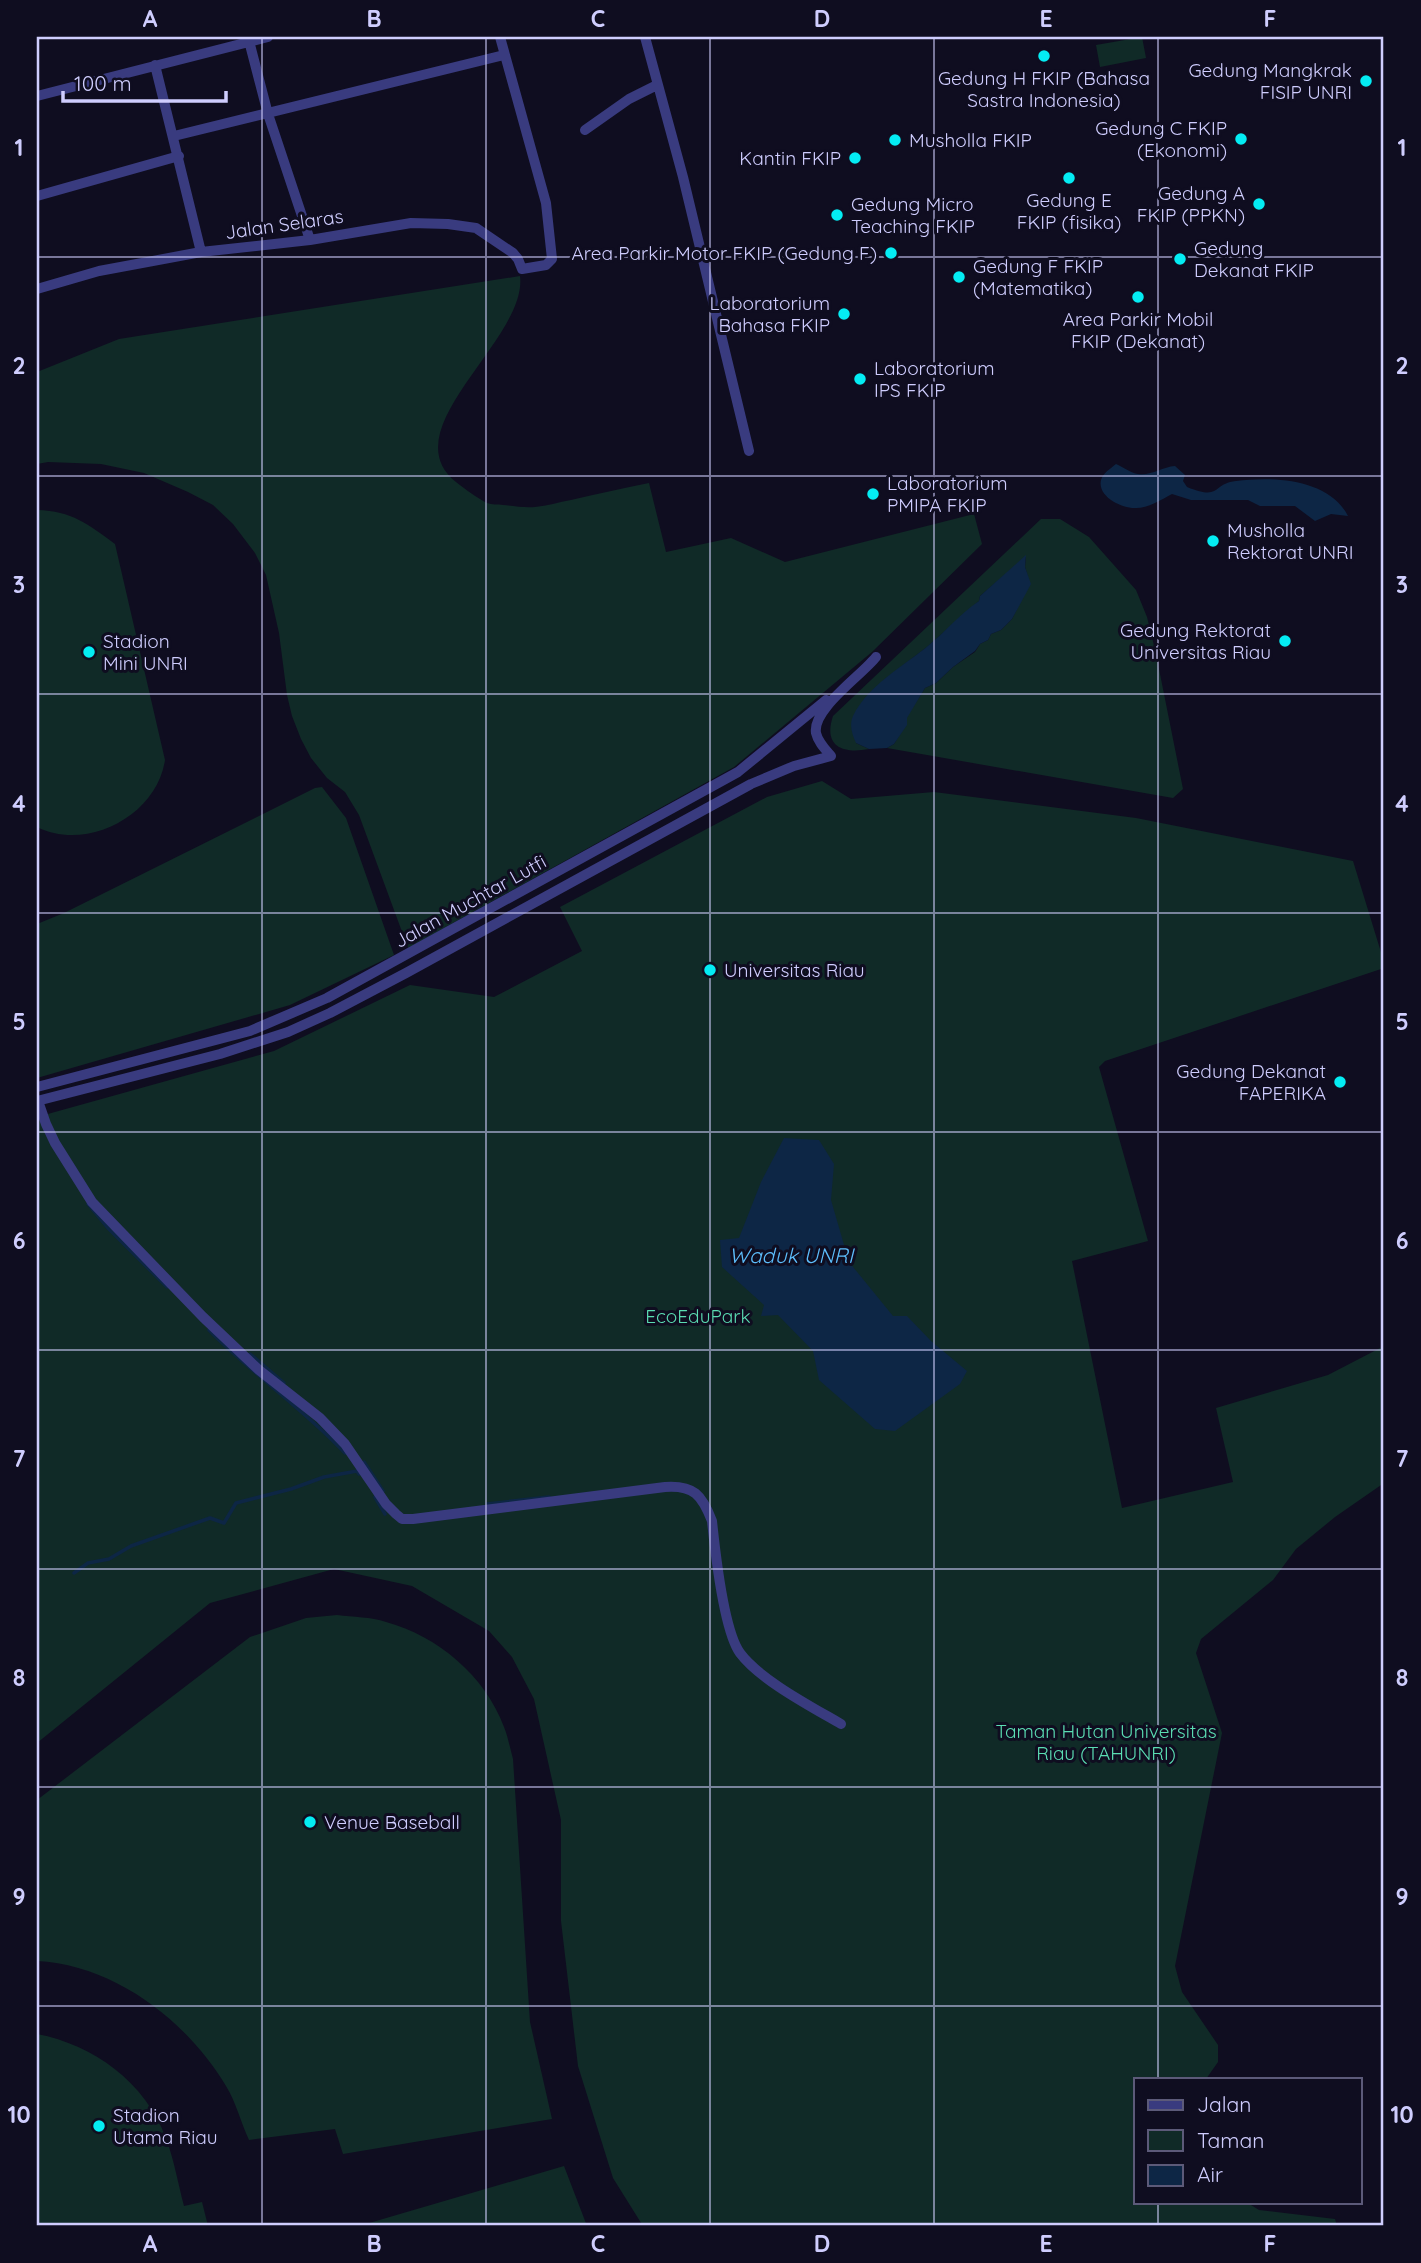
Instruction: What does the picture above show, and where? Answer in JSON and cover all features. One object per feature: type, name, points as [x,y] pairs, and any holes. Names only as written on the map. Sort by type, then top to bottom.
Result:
[{"type":"street","points":[[37,96],[248,39],[268,37]]},
{"type":"street","points":[[174,136],[504,55],[500,37]]},
{"type":"street","points":[[645,37],[683,177],[749,451]]},
{"type":"street","points":[[248,39],[268,114],[310,240]]},
{"type":"street","name":"Jalan Selaras","points":[[37,289],[99,271],[201,253],[310,240],[411,223],[476,228],[513,253],[522,270],[541,267],[552,259],[542,190],[504,55]]},
{"type":"street","points":[[155,65],[201,253]]},
{"type":"street","points":[[585,130],[629,99],[657,85]]},
{"type":"street","points":[[37,196],[179,156]]},
{"type":"street","name":"Jalan Muchtar Lutfi","points":[[37,1087],[250,1031],[327,998],[737,772],[876,657],[817,720],[817,738],[831,756],[794,766],[751,784],[406,973],[288,1032],[229,1052],[37,1101]]},
{"type":"street","points":[[37,1101],[55,1143],[92,1202],[203,1317],[259,1370],[320,1418],[345,1444],[386,1504],[402,1519],[664,1487],[692,1489],[706,1506],[712,1521],[729,1622],[740,1654],[793,1695],[841,1724]]},
{"type":"green space","points":[[1142,37],[1146,58],[1100,67],[1096,45]]},
{"type":"green space","points":[[520,276],[517,301],[504,327],[449,410],[439,436],[440,461],[456,482],[483,501],[535,507],[649,483],[666,552],[731,538],[785,562],[974,514],[982,544],[872,652],[734,767],[408,948],[359,815],[345,792],[327,778],[311,758],[292,716],[279,633],[266,575],[255,553],[233,524],[213,505],[144,473],[101,464],[37,464],[37,372],[119,339]]},
{"type":"green space","name":"Stadion Mini UNRI","points":[[37,510],[70,516],[115,544],[165,760],[159,780],[149,798],[116,824],[97,832],[56,834],[37,827]]},
{"type":"green space","points":[[1041,519],[1060,519],[1089,537],[1136,590],[1147,617],[1156,654],[1183,789],[1173,798],[887,748],[894,744],[925,688],[936,683],[1012,619],[1028,577],[1026,557],[927,647],[885,679],[862,703],[856,743],[869,749],[843,749],[833,741],[833,716]]},
{"type":"green space","name":"EcoEduPark","points":[[822,781],[851,799],[934,792],[1136,818],[1353,861],[1384,968],[1105,1061],[1099,1067],[1148,1241],[1072,1261],[1122,1508],[1233,1482],[1216,1408],[1328,1375],[1384,1346],[1384,1483],[1335,1517],[1296,1549],[1273,1580],[1201,1639],[1196,1653],[1222,1733],[1175,1966],[1182,1992],[1218,2045],[1218,2062],[1207,2078],[1134,2078],[1134,2204],[1249,2204],[1259,2210],[1335,2219],[1337,2226],[643,2226],[613,2178],[578,2066],[561,1921],[561,1820],[534,1699],[512,1657],[489,1631],[412,1586],[334,1569],[210,1603],[37,1743],[37,1117],[274,1051],[410,985],[494,997],[582,951],[560,907],[767,797]]},
{"type":"green space","points":[[322,787],[346,818],[394,955],[290,1005],[37,1078],[37,924],[315,788]]},
{"type":"green space","points":[[337,1615],[386,1622],[424,1637],[472,1675],[496,1708],[513,1759],[530,2022],[552,2119],[343,2154],[335,2129],[249,2140],[226,2086],[210,2062],[170,2019],[121,1985],[94,1973],[37,1961],[37,1800],[250,1637],[306,1618]]},
{"type":"green space","name":"Stadion Utama Riau","points":[[37,2034],[78,2047],[115,2069],[131,2083],[157,2118],[166,2138],[184,2206],[202,2202],[208,2226],[37,2226]]},
{"type":"green space","points":[[564,2166],[587,2226],[359,2226]]},
{"type":"water","points":[[1116,464],[1138,474],[1175,466],[1185,475],[1183,481],[1187,487],[1206,492],[1236,481],[1267,479],[1299,483],[1328,494],[1348,516],[1331,514],[1315,521],[1295,506],[1260,506],[1248,500],[1191,500],[1172,494],[1145,507],[1124,506],[1107,497],[1101,486],[1103,475]]},
{"type":"water","points":[[1026,555],[1025,567],[1031,584],[1012,619],[936,683],[925,688],[907,718],[907,725],[894,744],[887,748],[869,749],[856,743],[852,719],[868,695],[979,601],[980,596]]},
{"type":"water","name":"Waduk UNRI","points":[[784,1138],[819,1140],[834,1164],[831,1200],[849,1262],[893,1316],[907,1316],[931,1341],[967,1371],[960,1384],[895,1431],[875,1429],[819,1380],[813,1351],[778,1315],[761,1316],[764,1305],[722,1267],[720,1240],[739,1238],[761,1182]]},
{"type":"waterway","points":[[88,1204],[167,1287]]},
{"type":"waterway","points":[[209,1330],[345,1453]]},
{"type":"waterway","points":[[250,1354],[284,1383]]},
{"type":"waterway","points":[[364,1462],[383,1491]]},
{"type":"waterway","points":[[74,1573],[88,1563],[109,1559],[131,1546],[210,1518],[224,1523],[236,1503],[291,1489],[324,1477],[357,1471],[359,1474]]},
{"type":"waterway","points":[[375,1497],[385,1514]]},
{"type":"waterway","points":[[487,1504],[549,1497]]},
{"type":"place","name":"Gedung H FKIP (Bahasa Sastra Indonesia)","points":[[1044,56]]},
{"type":"place","name":"Gedung Mangkrak FISIP UNRI","points":[[1366,81]]},
{"type":"place","name":"Gedung C FKIP (Ekonomi)","points":[[1241,139]]},
{"type":"place","name":"Musholla FKIP","points":[[895,140]]},
{"type":"place","name":"Kantin FKIP","points":[[855,158]]},
{"type":"place","name":"Gedung E FKIP (fisika)","points":[[1069,178]]},
{"type":"place","name":"Gedung A FKIP (PPKN)","points":[[1259,204]]},
{"type":"place","name":"Gedung Micro Teaching FKIP","points":[[837,215]]},
{"type":"place","name":"Area Parkir Motor FKIP (Gedung F)","points":[[891,253]]},
{"type":"place","name":"Gedung Dekanat FKIP","points":[[1180,259]]},
{"type":"place","name":"Gedung F FKIP (Matematika)","points":[[959,277]]},
{"type":"place","name":"Area Parkir Mobil FKIP (Dekanat)","points":[[1138,297]]},
{"type":"place","name":"Laboratorium Bahasa FKIP","points":[[844,314]]},
{"type":"place","name":"Laboratorium IPS FKIP","points":[[860,379]]},
{"type":"place","name":"Laboratorium PMIPA FKIP","points":[[873,494]]},
{"type":"place","name":"Musholla Rektorat UNRI","points":[[1213,541]]},
{"type":"place","name":"Gedung Rektorat Universitas Riau","points":[[1285,641]]},
{"type":"place","name":"Stadion Mini UNRI","points":[[89,652]]},
{"type":"place","name":"Universitas Riau","points":[[710,970]]},
{"type":"place","name":"Gedung Dekanat FAPERIKA","points":[[1340,1082]]},
{"type":"place","name":"Venue Baseball","points":[[310,1822]]},
{"type":"place","name":"Stadion Utama Riau","points":[[99,2126]]},
{"type":"park label","name":"Taman Hutan Universitas Riau (TAHUNRI)","points":[[1106,1742]]}]
